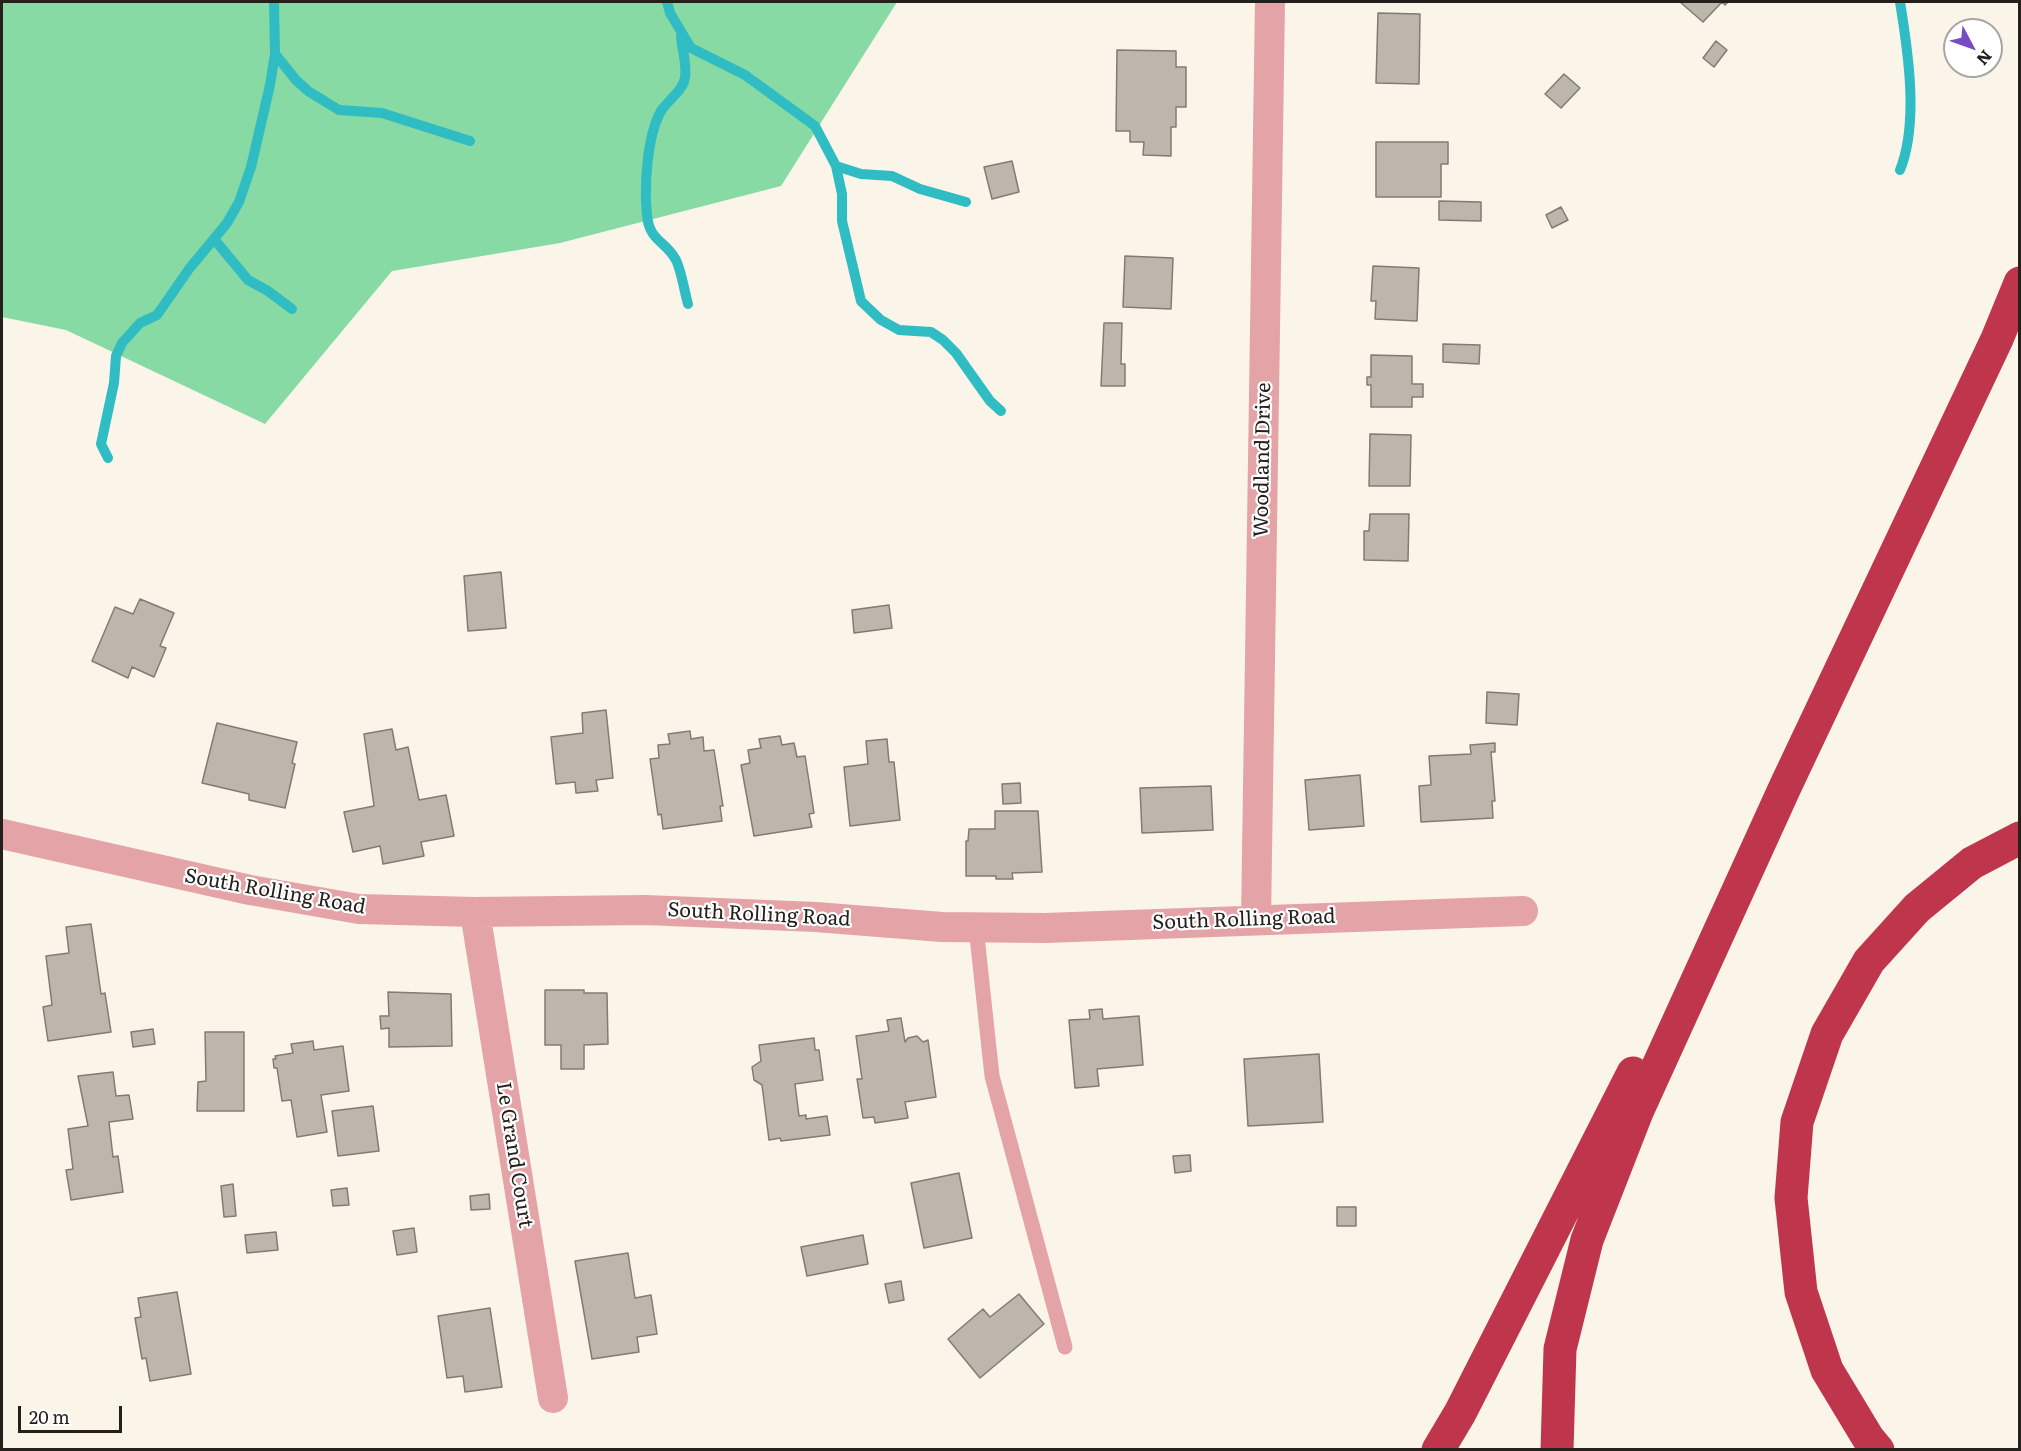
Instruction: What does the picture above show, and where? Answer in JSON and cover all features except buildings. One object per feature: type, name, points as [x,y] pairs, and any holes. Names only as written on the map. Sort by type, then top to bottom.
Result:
[{"type":"highway","points":[[1557,1449],[1560,1349],[1587,1240],[1637,1112],[1786,785],[1997,339],[2019,283]]},
{"type":"highway","points":[[1438,1449],[1460,1413],[1617,1102],[1786,785]]},
{"type":"highway","points":[[1878,1449],[1868,1438],[1827,1370],[1801,1292],[1791,1198],[1797,1122],[1827,1034],[1869,961],[1917,908],[1953,878],[1972,863],[2019,838]]},
{"type":"street","name":"Woodland Drive","points":[[1256,919],[1270,2]]},
{"type":"street","name":"South Rolling Road","points":[[2,834],[250,890],[359,909],[475,912],[645,910],[816,917],[942,927],[1045,928],[1523,911]]},
{"type":"street","name":"Le Grand Court","points":[[475,912],[553,1398]]},
{"type":"lane","points":[[976,927],[992,1076],[1065,1347]]},
{"type":"green space","points":[[2,2],[897,2],[781,186],[560,243],[392,271],[265,424],[66,330],[2,317]]},
{"type":"waterway","points":[[108,458],[101,444],[114,383],[116,356],[122,343],[140,323],[157,315],[189,269],[227,223],[239,202],[251,167],[270,85],[275,54],[274,2]]},
{"type":"waterway","points":[[667,2],[670,13],[691,48],[745,75],[815,126],[836,166],[842,194],[842,221],[861,301],[881,320],[899,330],[931,332],[943,340],[956,353],[990,401],[1001,411]]},
{"type":"waterway","points":[[1900,2],[1909,64],[1910,109],[1906,151],[1900,170]]},
{"type":"waterway","points":[[681,36],[685,62],[684,82],[656,121],[646,176],[646,203],[648,224],[654,236],[676,260],[688,304]]},
{"type":"waterway","points":[[275,54],[308,91],[339,110],[382,113],[470,141]]},
{"type":"waterway","points":[[836,166],[861,174],[892,176],[920,189],[966,202]]},
{"type":"waterway","points":[[214,239],[248,280],[268,291],[292,309]]}]
